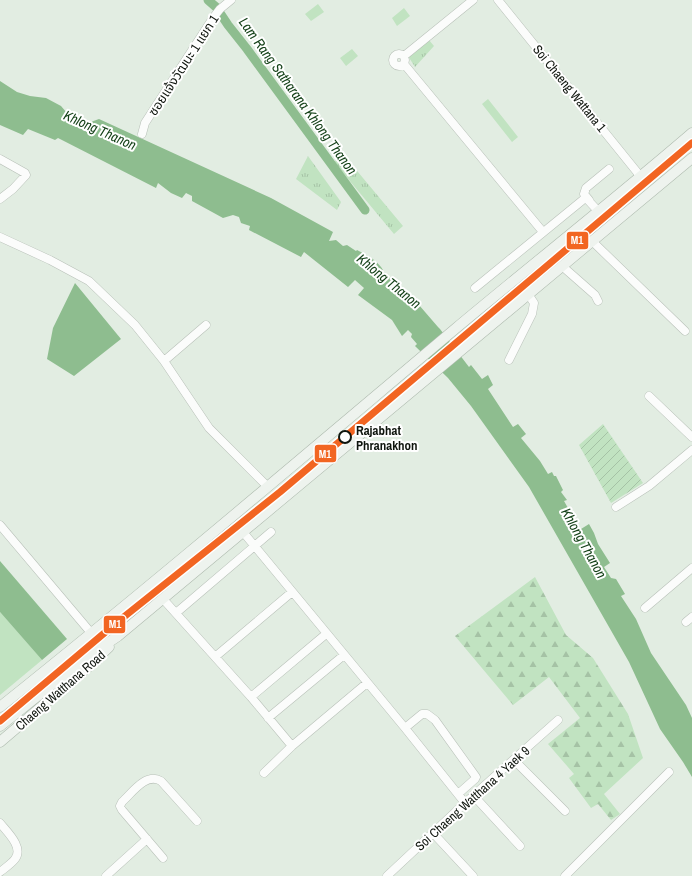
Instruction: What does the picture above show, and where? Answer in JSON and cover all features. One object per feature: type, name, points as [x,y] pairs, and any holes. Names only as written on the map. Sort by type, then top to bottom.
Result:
[{"type":"main road","name":"Chaeng Watthana Road","points":[[0,707],[92,634],[399,376],[599,212],[692,133]]},
{"type":"main road","name":"Chaeng Watthana Road","points":[[0,726],[81,662],[118,636],[692,158]]},
{"type":"main road","name":"Chaeng Watthana Road","points":[[0,742],[88,667],[118,636]]},
{"type":"street","name":"ซอยแจ้งวัฒนะ 1 แยก 1","points":[[142,134],[145,124],[213,18],[220,9],[231,0]]},
{"type":"street","points":[[473,0],[404,60],[543,232]]},
{"type":"street","name":"Soi Chaeng Wattana 1","points":[[498,0],[641,177]]},
{"type":"street","points":[[0,168],[4,161],[26,175],[13,189],[0,199]]},
{"type":"street","points":[[599,212],[584,194],[586,188],[609,169]]},
{"type":"street","points":[[475,288],[582,200],[586,198],[589,200]]},
{"type":"street","points":[[0,237],[50,260],[89,281],[136,325],[164,361],[209,428],[268,487]]},
{"type":"street","points":[[592,241],[685,331]]},
{"type":"street","points":[[562,266],[595,295],[598,301]]},
{"type":"street","points":[[510,360],[532,314],[534,303],[528,294]]},
{"type":"street","points":[[164,361],[206,325]]},
{"type":"street","points":[[649,396],[692,436]]},
{"type":"street","points":[[616,507],[649,486],[692,450]]},
{"type":"street","points":[[0,525],[92,634]]},
{"type":"street","points":[[243,532],[465,803]]},
{"type":"street","points":[[176,613],[271,532]]},
{"type":"street","points":[[644,608],[692,568]]},
{"type":"street","points":[[215,657],[292,592]]},
{"type":"street","points":[[163,599],[251,697],[292,746]]},
{"type":"street","points":[[251,697],[326,634]]},
{"type":"street","points":[[268,718],[344,655]]},
{"type":"street","points":[[264,773],[292,746],[367,683]]},
{"type":"street","points":[[405,728],[422,714],[427,714],[435,720],[476,777],[475,780],[458,794]]},
{"type":"street","name":"Soi Chaeng Watthana 4 Yaek 9","points":[[392,874],[465,803],[558,720]]},
{"type":"street","points":[[514,760],[565,811]]},
{"type":"street","points":[[565,876],[669,772]]},
{"type":"street","points":[[163,858],[120,806],[122,802],[144,782],[152,778],[161,782],[197,821]]},
{"type":"street","points":[[474,795],[520,846]]},
{"type":"street","points":[[0,823],[15,842],[18,852],[15,858],[0,872]]},
{"type":"street","points":[[433,833],[473,876]]},
{"type":"street","points":[[106,876],[147,839]]},
{"type":"green space","points":[[318,4],[324,12],[311,21],[305,14]]},
{"type":"green space","points":[[404,8],[410,16],[397,26],[392,18]]},
{"type":"green space","points":[[429,40],[434,46],[415,67],[408,56]]},
{"type":"green space","points":[[352,49],[358,56],[346,66],[340,58]]},
{"type":"green space","points":[[488,99],[518,137],[512,142],[482,104]]},
{"type":"green space","points":[[343,154],[403,226],[394,234],[334,162]]},
{"type":"green space","points":[[308,156],[341,202],[337,210],[296,179]]},
{"type":"green space","points":[[603,424],[643,483],[611,503],[579,445]]},
{"type":"green space","points":[[535,577],[566,635],[593,658],[628,714],[643,758],[604,794],[620,814],[611,820],[598,804],[591,808],[569,778],[574,774],[548,744],[580,718],[549,677],[513,705],[455,636]]},
{"type":"green space","points":[[0,612],[42,660],[0,695]]},
{"type":"water","name":"Khlong Thanon","points":[[0,81],[17,92],[30,96],[46,98],[61,106],[67,113],[88,123],[99,119],[271,198],[333,232],[329,241],[336,240],[343,246],[347,245],[378,263],[383,272],[392,279],[415,306],[419,305],[440,329],[469,367],[471,365],[482,379],[488,375],[493,385],[488,389],[513,427],[518,424],[526,434],[521,438],[540,461],[548,474],[552,472],[554,476],[556,476],[563,490],[561,492],[567,500],[564,501],[577,524],[581,529],[589,524],[598,544],[610,563],[604,567],[611,578],[616,579],[625,594],[621,596],[636,619],[651,653],[686,705],[692,718],[692,777],[660,729],[629,662],[529,487],[471,406],[448,378],[415,346],[417,344],[411,337],[412,334],[408,330],[402,336],[392,320],[358,295],[364,288],[355,280],[348,287],[304,252],[301,257],[249,230],[250,226],[241,223],[239,217],[233,215],[223,218],[192,201],[192,196],[186,193],[182,198],[171,193],[158,183],[156,188],[58,138],[55,140],[28,129],[23,135],[0,125]]},
{"type":"water","points":[[75,283],[121,339],[74,376],[47,359],[53,328]]},
{"type":"water","points":[[0,561],[67,639],[42,660],[0,612]]},
{"type":"waterway","name":"Lam Rang Satharana Khlong Thanon","points":[[208,0],[216,7],[365,210]]},
{"type":"transit line","name":"M1","points":[[0,721],[115,624],[280,492],[692,143]]},
{"type":"place","name":"Rajabhat Phranakhon","points":[[345,437]]}]
